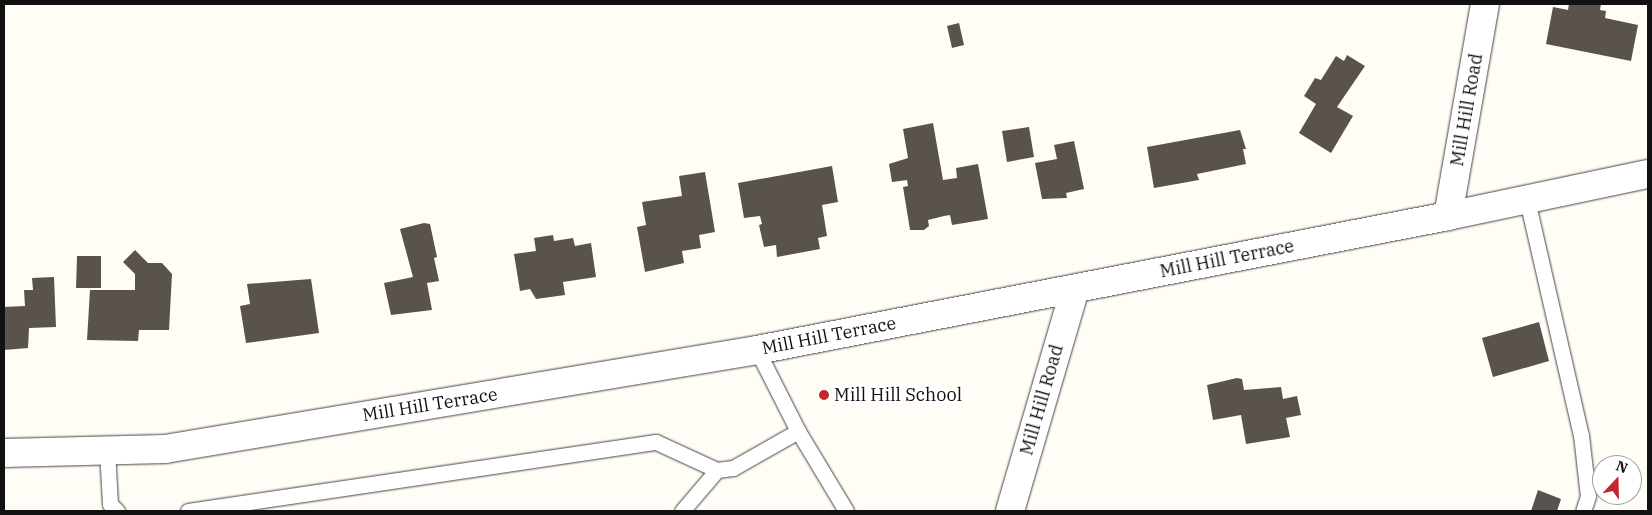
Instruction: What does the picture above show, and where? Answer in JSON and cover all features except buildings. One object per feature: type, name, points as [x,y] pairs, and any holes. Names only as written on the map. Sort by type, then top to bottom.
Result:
[{"type":"street","name":"Mill Hill Road","points":[[1448,216],[1485,4]]},
{"type":"street","name":"Mill Hill Terrace","points":[[4,453],[166,449],[757,350],[1448,216],[1648,174]]},
{"type":"street","name":"Mill Hill Road","points":[[1010,511],[1075,289]]},
{"type":"lane","points":[[1527,200],[1581,435],[1588,496],[1594,511]]},
{"type":"lane","points":[[757,350],[798,431],[846,511]]},
{"type":"lane","points":[[188,511],[656,442],[717,470],[733,468],[798,431]]},
{"type":"lane","points":[[108,450],[110,504],[116,511]]},
{"type":"lane","points":[[682,511],[717,470]]},
{"type":"lane","points":[[1583,511],[1588,496]]},
{"type":"place","name":"Mill Hill School","points":[[824,395]]}]
